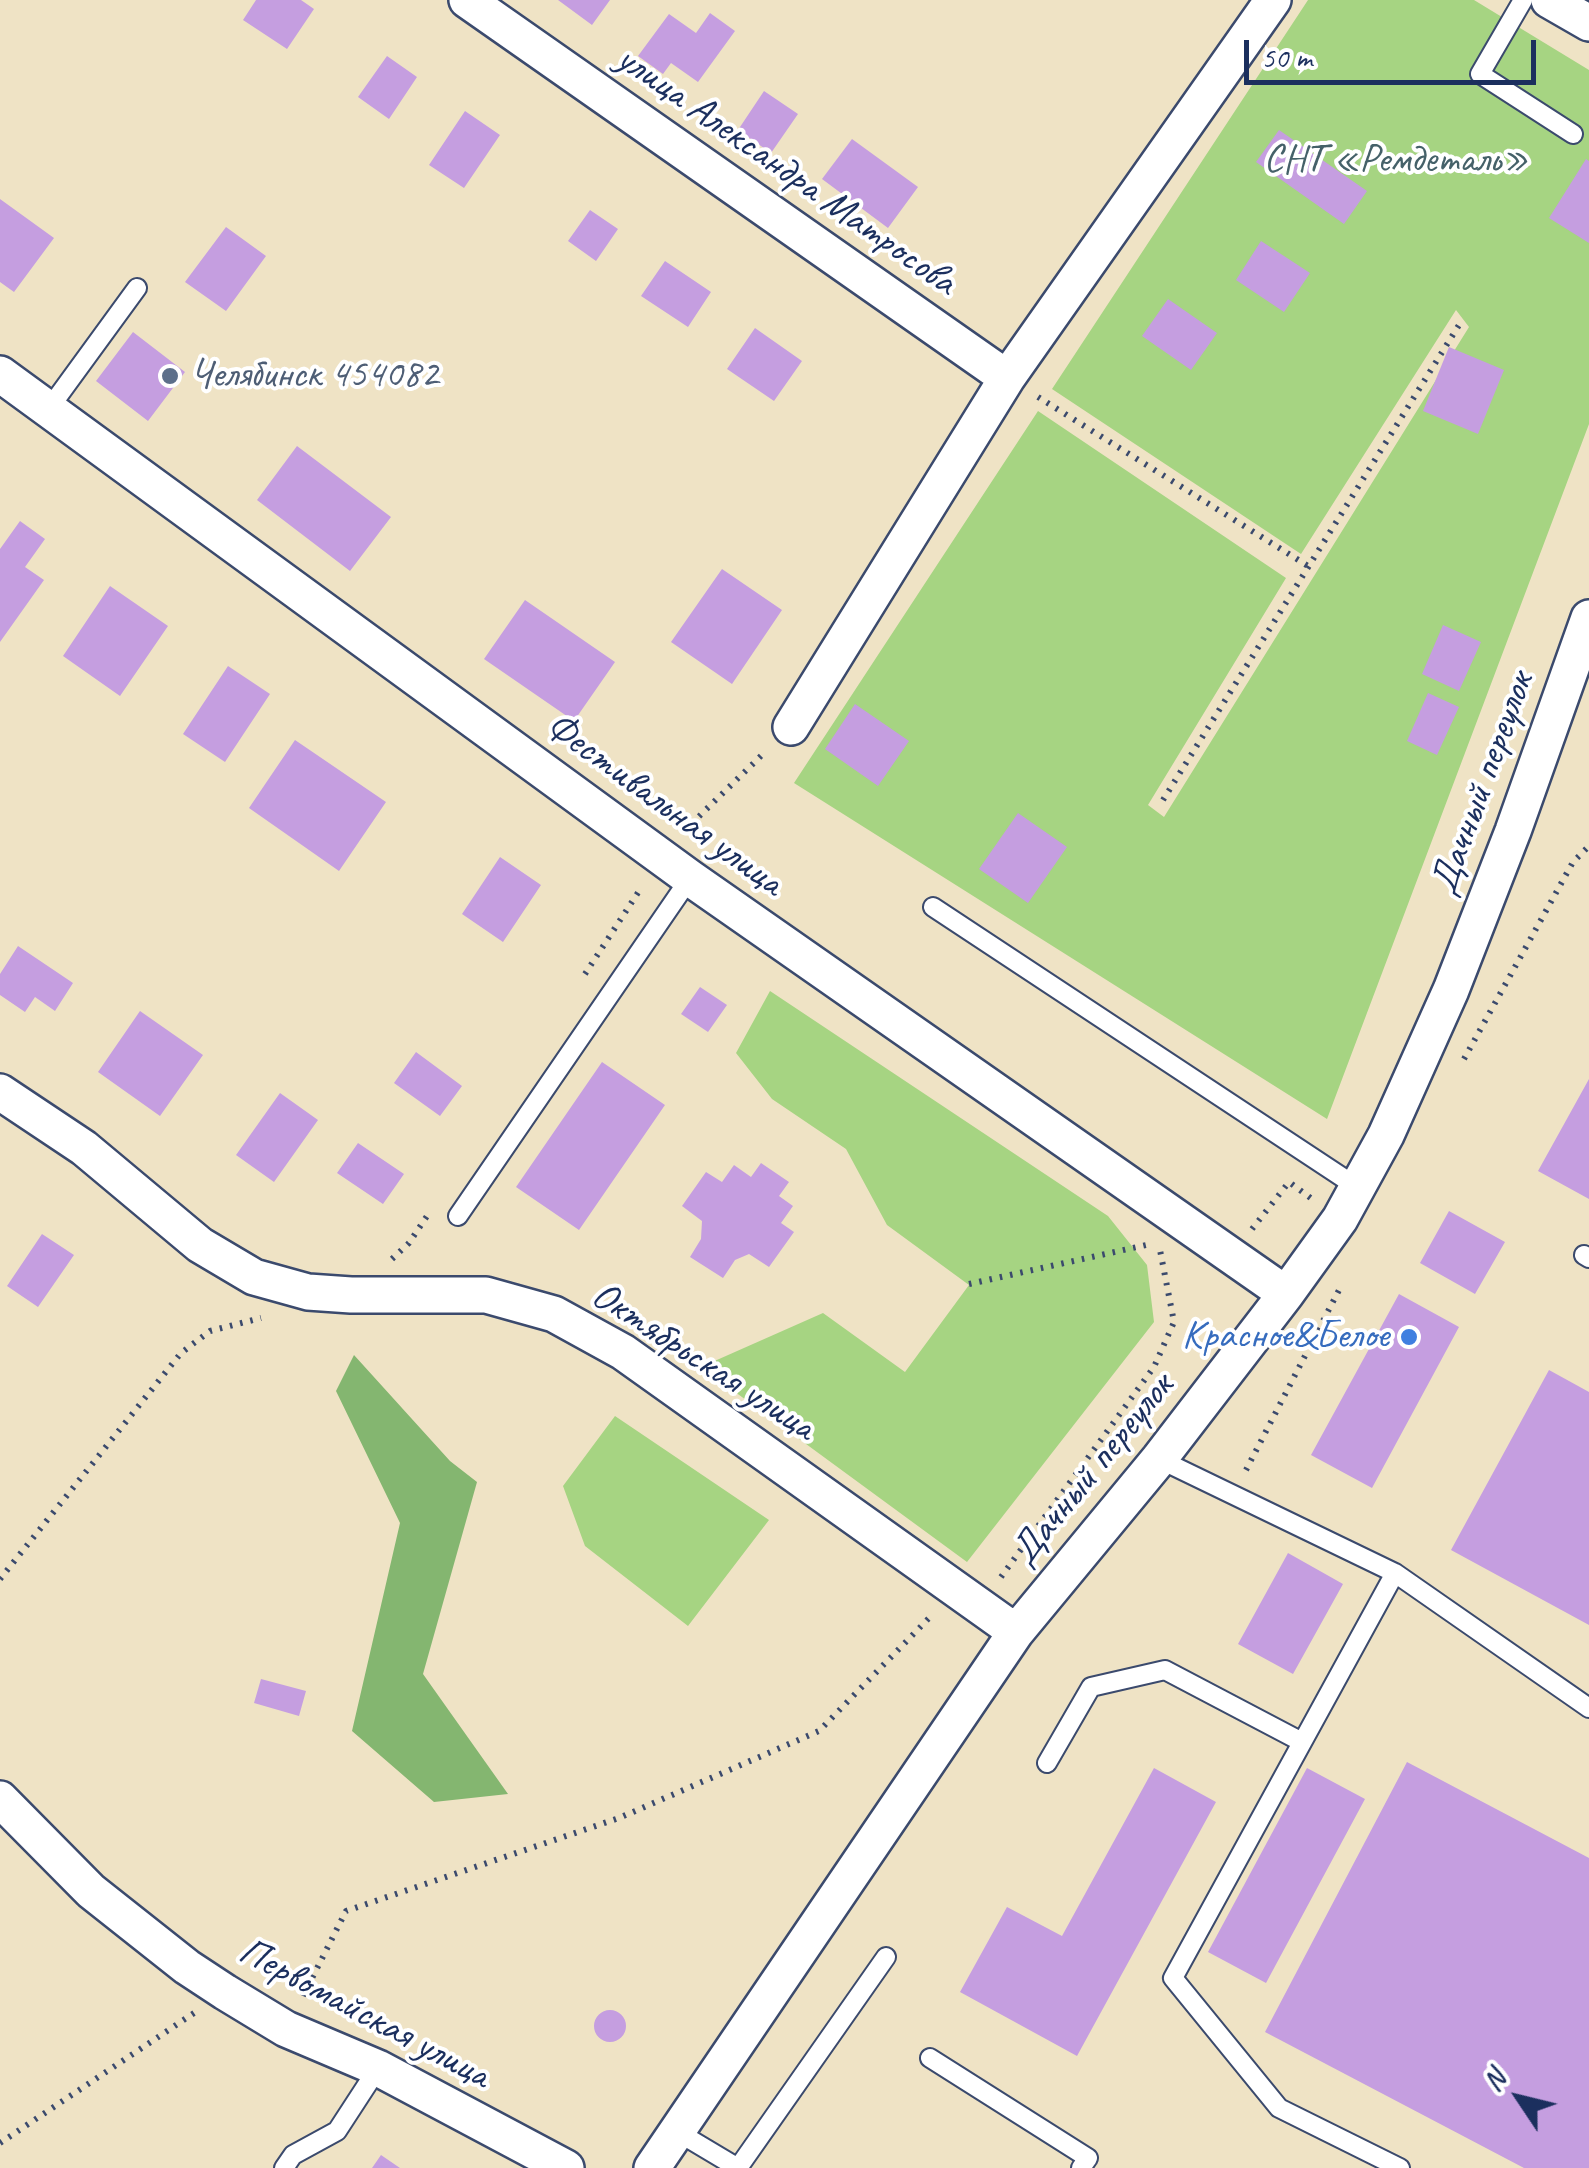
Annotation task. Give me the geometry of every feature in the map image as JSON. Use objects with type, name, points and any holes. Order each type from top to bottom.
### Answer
[{"type":"street","name":"улица Александра Матросова","points":[[468,0],[1007,378]]},
{"type":"street","points":[[791,727],[1007,378],[1272,0]]},
{"type":"street","points":[[1549,0],[1589,23]]},
{"type":"street","name":"Фестивальная улица","points":[[0,374],[659,855],[685,885],[1286,1294]]},
{"type":"street","name":"Дачный переулок","points":[[652,2168],[1016,1632],[1159,1458],[1340,1219],[1386,1135],[1451,990],[1589,618]]},
{"type":"street","name":"Октябрьская улица","points":[[0,1092],[84,1148],[200,1245],[254,1277],[308,1292],[486,1295],[554,1314],[624,1352],[1016,1632]]},
{"type":"street","name":"Первомайская улица","points":[[0,1799],[90,1891],[225,1992],[286,2028],[378,2068],[566,2168]]},
{"type":"lane","points":[[1523,0],[1480,74],[1573,134]]},
{"type":"lane","points":[[48,410],[136,288]]},
{"type":"lane","points":[[458,1216],[685,885]]},
{"type":"lane","points":[[933,907],[1357,1187]]},
{"type":"lane","points":[[1159,1458],[1394,1572],[1589,1708]]},
{"type":"lane","points":[[1394,1572],[1173,1978],[1279,2108],[1400,2168]]},
{"type":"lane","points":[[1047,1763],[1091,1688],[1165,1670],[1302,1742]]},
{"type":"lane","points":[[676,2131],[738,2168],[886,1957]]},
{"type":"lane","points":[[930,2058],[1088,2158],[1081,2168]]},
{"type":"lane","points":[[284,2168],[293,2155],[336,2131],[378,2068]]},
{"type":"path","points":[[1163,800],[1459,325]]},
{"type":"path","points":[[1007,378],[1308,566]]},
{"type":"path","points":[[659,855],[765,752]]},
{"type":"path","points":[[577,986],[651,874],[685,885]]},
{"type":"path","points":[[350,1294],[409,1244],[441,1195]]},
{"type":"path","points":[[286,2028],[346,1911],[619,1818],[819,1731],[969,1597],[1154,1367],[1174,1322],[1158,1243],[1151,1234]]},
{"type":"path","points":[[969,1284],[1158,1243]]},
{"type":"path","points":[[0,1580],[181,1353],[210,1332],[263,1318]]},
{"type":"path","points":[[0,2143],[225,1992]]},
{"type":"green space","name":"СНТ «Ремдеталь»","points":[[1308,0],[1474,0],[1589,70],[1589,424],[1327,1119],[794,783],[1038,411],[1286,578],[1148,805],[1164,817],[1469,327],[1456,310],[1301,554],[1052,389]]},
{"type":"green space","points":[[770,991],[1108,1216],[1147,1265],[1154,1322],[967,1562],[701,1367],[823,1313],[905,1372],[969,1285],[887,1225],[846,1149],[772,1099],[736,1053]]},
{"type":"green space","points":[[354,1355],[450,1461],[477,1482],[423,1674],[508,1794],[434,1802],[352,1731],[400,1523],[336,1391]]},
{"type":"green space","points":[[615,1416],[769,1520],[688,1626],[585,1546],[563,1486]]},
{"type":"building","points":[[256,0],[301,0],[314,9],[287,49],[243,20]]},
{"type":"building","points":[[558,0],[610,0],[592,25]]},
{"type":"building","points":[[710,13],[735,31],[698,82],[671,63],[663,74],[638,56],[669,14],[696,33]]},
{"type":"building","points":[[387,56],[417,77],[389,119],[358,97]]},
{"type":"building","points":[[764,91],[798,114],[771,153],[738,130]]},
{"type":"building","points":[[465,111],[500,135],[464,188],[429,165]]},
{"type":"building","points":[[1279,130],[1367,191],[1344,224],[1256,162]]},
{"type":"building","points":[[852,139],[918,187],[888,228],[822,179]]},
{"type":"building","points":[[1586,159],[1589,161],[1589,243],[1549,218]]},
{"type":"building","points":[[0,199],[54,238],[14,292],[0,282]]},
{"type":"building","points":[[590,210],[618,229],[596,261],[568,241]]},
{"type":"building","points":[[226,227],[266,256],[226,311],[185,282]]},
{"type":"building","points":[[1261,241],[1310,273],[1284,312],[1236,280]]},
{"type":"building","points":[[665,261],[711,292],[688,327],[641,296]]},
{"type":"building","points":[[1168,299],[1217,333],[1191,370],[1142,336]]},
{"type":"building","points":[[755,328],[802,361],[774,401],[727,369]]},
{"type":"building","points":[[133,332],[185,372],[148,421],[96,381]]},
{"type":"building","points":[[1449,347],[1504,370],[1478,434],[1423,411]]},
{"type":"building","points":[[297,446],[391,517],[350,571],[257,500]]},
{"type":"building","points":[[20,521],[45,539],[25,567],[44,580],[0,642],[0,549]]},
{"type":"building","points":[[722,569],[782,610],[732,684],[671,642]]},
{"type":"building","points":[[110,586],[168,626],[120,696],[63,656]]},
{"type":"building","points":[[525,600],[615,662],[574,721],[484,659]]},
{"type":"building","points":[[1443,625],[1481,642],[1459,691],[1422,674]]},
{"type":"building","points":[[228,666],[270,694],[225,762],[183,734]]},
{"type":"building","points":[[1428,693],[1459,707],[1437,755],[1407,741]]},
{"type":"building","points":[[855,704],[909,741],[878,786],[825,749]]},
{"type":"building","points":[[295,740],[386,802],[339,871],[249,808]]},
{"type":"building","points":[[1018,813],[1067,847],[1028,903],[979,869]]},
{"type":"building","points":[[500,857],[541,885],[503,942],[462,914]]},
{"type":"building","points":[[18,946],[73,983],[55,1011],[35,997],[25,1012],[0,995],[0,974]]},
{"type":"building","points":[[700,987],[727,1005],[708,1032],[681,1014]]},
{"type":"building","points":[[140,1011],[203,1055],[160,1116],[98,1072]]},
{"type":"building","points":[[416,1052],[462,1086],[440,1116],[394,1083]]},
{"type":"building","points":[[602,1062],[665,1105],[579,1230],[516,1187]]},
{"type":"building","points":[[1589,1079],[1589,1199],[1538,1171]]},
{"type":"building","points":[[280,1093],[318,1120],[274,1182],[236,1155]]},
{"type":"building","points":[[358,1143],[404,1174],[383,1204],[337,1173]]},
{"type":"building","points":[[761,1163],[789,1182],[779,1196],[793,1206],[781,1223],[794,1232],[769,1267],[749,1254],[735,1260],[723,1278],[690,1257],[701,1239],[702,1221],[682,1206],[706,1172],[722,1182],[734,1165],[751,1177]]},
{"type":"building","points":[[1449,1211],[1505,1242],[1475,1294],[1420,1263]]},
{"type":"building","points":[[42,1234],[74,1255],[38,1307],[7,1286]]},
{"type":"building","points":[[1399,1294],[1459,1327],[1372,1488],[1311,1455]]},
{"type":"building","points":[[1549,1370],[1589,1392],[1589,1625],[1451,1550]]},
{"type":"building","points":[[1288,1553],[1343,1584],[1293,1674],[1238,1644]]},
{"type":"building","points":[[261,1679],[306,1691],[299,1716],[254,1703]]},
{"type":"building","points":[[1407,1762],[1589,1858],[1589,2168],[1524,2168],[1265,2032]]},
{"type":"building","points":[[1154,1768],[1216,1802],[1077,2056],[960,1992],[1007,1907],[1062,1936]]},
{"type":"building","points":[[1307,1768],[1365,1799],[1266,1983],[1208,1952]]},
{"type":"building","points":[[610,2010],[621,2015],[626,2026],[621,2037],[610,2042],[599,2037],[594,2026],[599,2015]]},
{"type":"building","points":[[381,2155],[400,2168],[372,2168]]},
{"type":"place","name":"Челябинск 454082","points":[[170,376]]},
{"type":"place","name":"Красное&Белое","points":[[1409,1337]]}]
